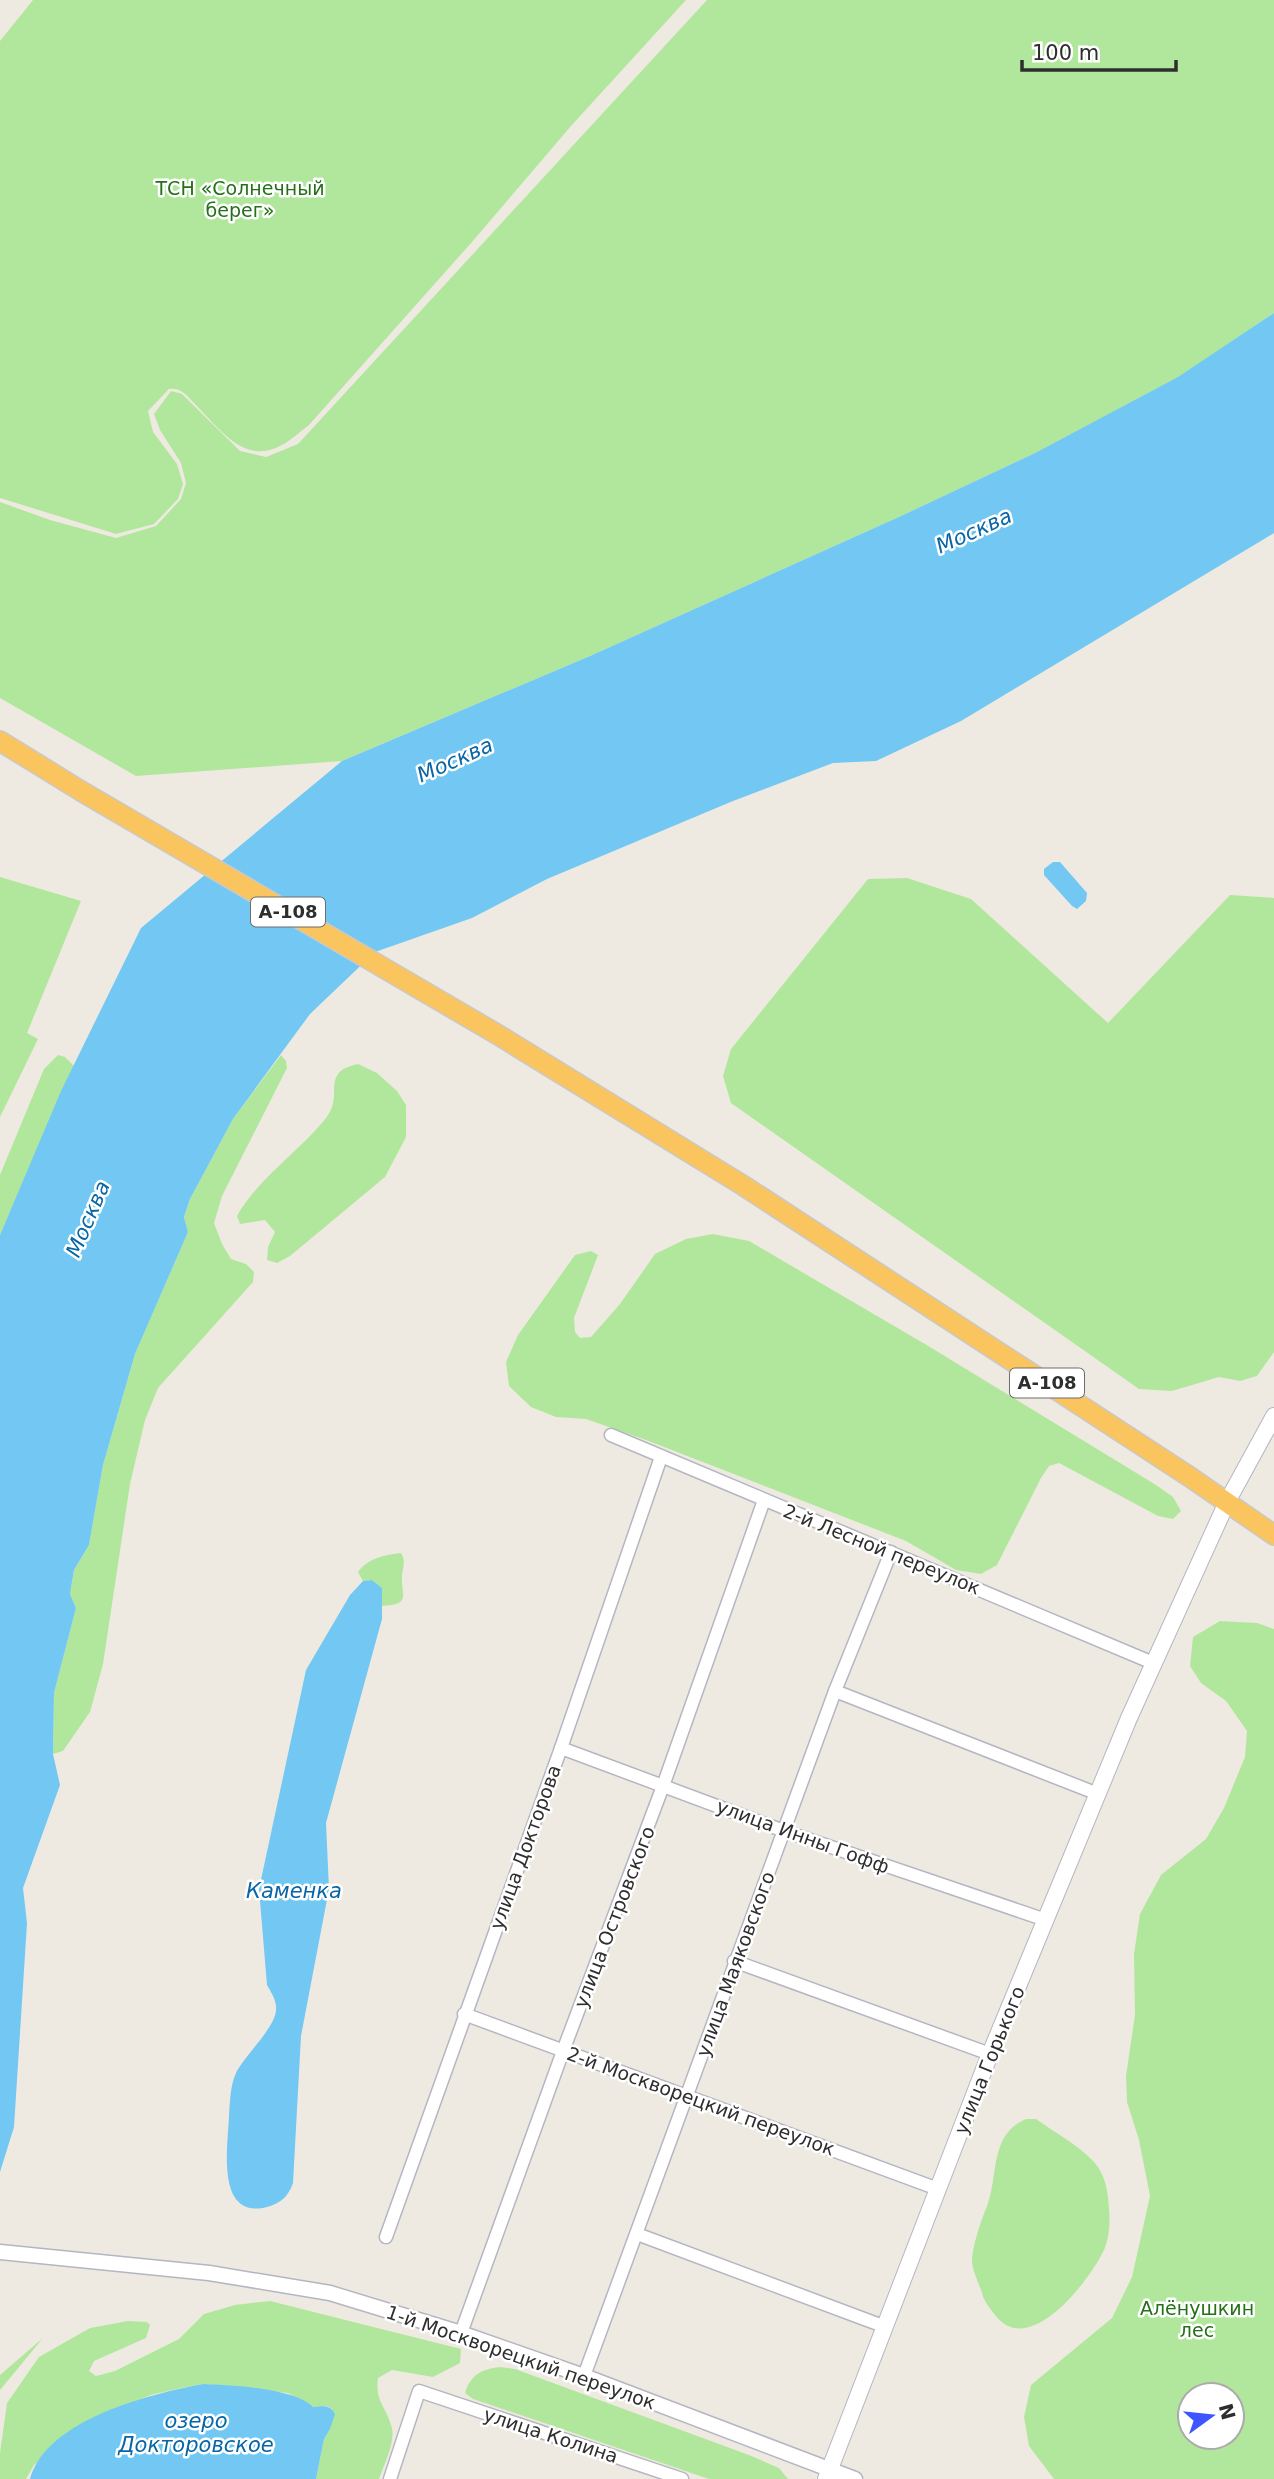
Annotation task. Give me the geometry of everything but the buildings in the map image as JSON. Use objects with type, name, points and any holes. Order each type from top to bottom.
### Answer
[{"type":"highway","name":"А-108","points":[[0,741],[495,1033],[744,1186],[1274,1535]]},
{"type":"main road","name":"улица Горького","points":[[827,2475],[990,2054],[1153,1663],[1227,1502],[1274,1416]]},
{"type":"street","name":"2-й Лесной переулок","points":[[611,1435],[1153,1663]]},
{"type":"street","name":"улица Докторова","points":[[386,2237],[561,1748],[661,1457]]},
{"type":"street","name":"улица Островского","points":[[461,2333],[663,1786],[764,1500]]},
{"type":"street","name":"улица Маяковского","points":[[584,2376],[688,2097],[734,1961],[835,1691],[891,1552]]},
{"type":"street","points":[[835,1691],[1098,1794]]},
{"type":"street","name":"улица Инны Гофф","points":[[561,1748],[784,1831],[1046,1920]]},
{"type":"street","points":[[734,1961],[990,2054]]},
{"type":"street","name":"2-й Москворецкий переулок","points":[[464,2014],[938,2189]]},
{"type":"street","points":[[637,2234],[884,2326]]},
{"type":"street","name":"1-й Москворецкий переулок","points":[[0,2252],[179,2269],[330,2293],[461,2333],[584,2376],[827,2475],[855,2479]]},
{"type":"street","name":"улица Колина","points":[[390,2479],[419,2391],[682,2479]]},
{"type":"green space","name":"ТСН «Солнечный берег»","points":[[33,0],[686,0],[571,126],[309,425],[289,441],[268,450],[255,451],[243,447],[222,432],[185,394],[169,389],[148,411],[153,432],[177,464],[183,484],[178,499],[154,524],[116,534],[0,498],[0,41]]},
{"type":"green space","points":[[707,0],[1274,0],[1274,313],[1179,377],[1035,453],[590,656],[342,761],[136,776],[0,698],[0,502],[50,520],[116,538],[156,526],[181,499],[186,483],[181,463],[160,430],[154,414],[171,391],[182,394],[240,451],[266,457],[298,444]]},
{"type":"green space","points":[[0,877],[81,901],[27,1033],[38,1039],[0,1117]]},
{"type":"green space","points":[[907,878],[971,899],[1108,1023],[1230,895],[1274,898],[1274,1352],[1257,1376],[1240,1381],[1219,1377],[1172,1391],[1139,1389],[731,1103],[723,1076],[731,1049],[868,879]]},
{"type":"green space","points":[[58,1055],[65,1057],[74,1066],[0,1235],[0,1175],[44,1069]]},
{"type":"green space","points":[[281,1055],[287,1068],[222,1196],[214,1223],[231,1259],[246,1264],[254,1272],[253,1282],[158,1388],[145,1420],[130,1484],[103,1664],[90,1712],[63,1751],[53,1754],[54,1693],[76,1608],[70,1594],[74,1570],[89,1545],[103,1465],[135,1354],[188,1232],[184,1217],[190,1199],[233,1119]]},
{"type":"green space","points":[[358,1064],[377,1073],[397,1091],[406,1105],[406,1137],[385,1177],[290,1256],[277,1263],[267,1260],[268,1247],[275,1232],[265,1220],[240,1224],[237,1216],[256,1189],[326,1118],[334,1101],[339,1073]]},
{"type":"green space","points":[[713,1234],[749,1241],[930,1347],[1156,1485],[1173,1497],[1181,1511],[1173,1519],[1158,1516],[1059,1463],[1049,1466],[1041,1478],[997,1565],[981,1574],[956,1570],[906,1541],[646,1440],[586,1419],[556,1417],[531,1407],[509,1386],[506,1362],[518,1335],[575,1255],[591,1251],[598,1255],[574,1318],[575,1332],[580,1338],[591,1337],[620,1304],[655,1254],[686,1239]]},
{"type":"green space","points":[[401,1553],[404,1561],[403,1598],[398,1603],[382,1606],[382,1588],[372,1580],[363,1581],[358,1572],[372,1560]]},
{"type":"green space","name":"Алёнушкин лес","points":[[1220,1621],[1257,1623],[1274,1629],[1274,2479],[1054,2479],[1029,2446],[1024,2417],[1031,2385],[1112,2318],[1132,2277],[1150,2196],[1139,2140],[1127,2102],[1126,2076],[1135,2015],[1134,1954],[1140,1914],[1161,1875],[1206,1839],[1224,1808],[1245,1757],[1247,1731],[1226,1701],[1201,1683],[1190,1666],[1193,1637]]},
{"type":"green space","points":[[1026,2119],[1036,2119],[1096,2164],[1106,2188],[1109,2218],[1104,2250],[1086,2279],[1057,2311],[1041,2322],[1024,2328],[1009,2326],[995,2315],[984,2299],[972,2256],[991,2194],[1001,2145],[1014,2126]]},
{"type":"green space","points":[[270,2301],[461,2349],[460,2363],[433,2377],[392,2370],[378,2378],[379,2398],[392,2431],[389,2452],[379,2479],[316,2479],[324,2439],[330,2429],[332,2409],[327,2406],[313,2407],[288,2393],[203,2384],[151,2395],[126,2405],[34,2465],[26,2479],[0,2479],[0,2453],[7,2403],[39,2357],[90,2328],[128,2321],[147,2322],[150,2325],[146,2338],[94,2361],[89,2371],[96,2376],[115,2371],[179,2339],[204,2314],[235,2305]]},
{"type":"green space","points":[[43,2338],[0,2390],[0,2375]]},
{"type":"green space","points":[[500,2367],[515,2369],[749,2455],[779,2468],[788,2479],[709,2479],[473,2399],[465,2393],[478,2374]]},
{"type":"water","name":"Москва","points":[[1274,313],[1274,533],[961,721],[876,761],[833,763],[733,801],[547,879],[472,918],[375,952],[310,1014],[233,1119],[190,1199],[184,1217],[188,1232],[135,1354],[103,1465],[89,1545],[74,1570],[70,1594],[76,1608],[54,1693],[53,1754],[60,1785],[23,1888],[27,1923],[14,2127],[0,2172],[0,1235],[61,1091],[141,928],[342,761],[590,656],[1035,453],[1178,377]]},
{"type":"water","points":[[1053,862],[1060,862],[1087,893],[1086,901],[1077,909],[1044,875],[1044,869]]},
{"type":"water","name":"Каменка","points":[[372,1580],[382,1588],[382,1619],[326,1823],[329,1889],[301,2036],[293,2183],[280,2201],[267,2207],[250,2208],[239,2202],[232,2192],[228,2177],[227,2144],[234,2078],[271,2025],[276,2010],[275,2000],[267,1985],[259,1889],[306,1670],[350,1595],[363,1581]]},
{"type":"water","name":"озеро Докторовское","points":[[203,2384],[277,2392],[313,2407],[326,2406],[331,2409],[335,2414],[324,2439],[316,2479],[30,2479],[40,2458],[57,2440],[78,2425],[129,2403]]}]
